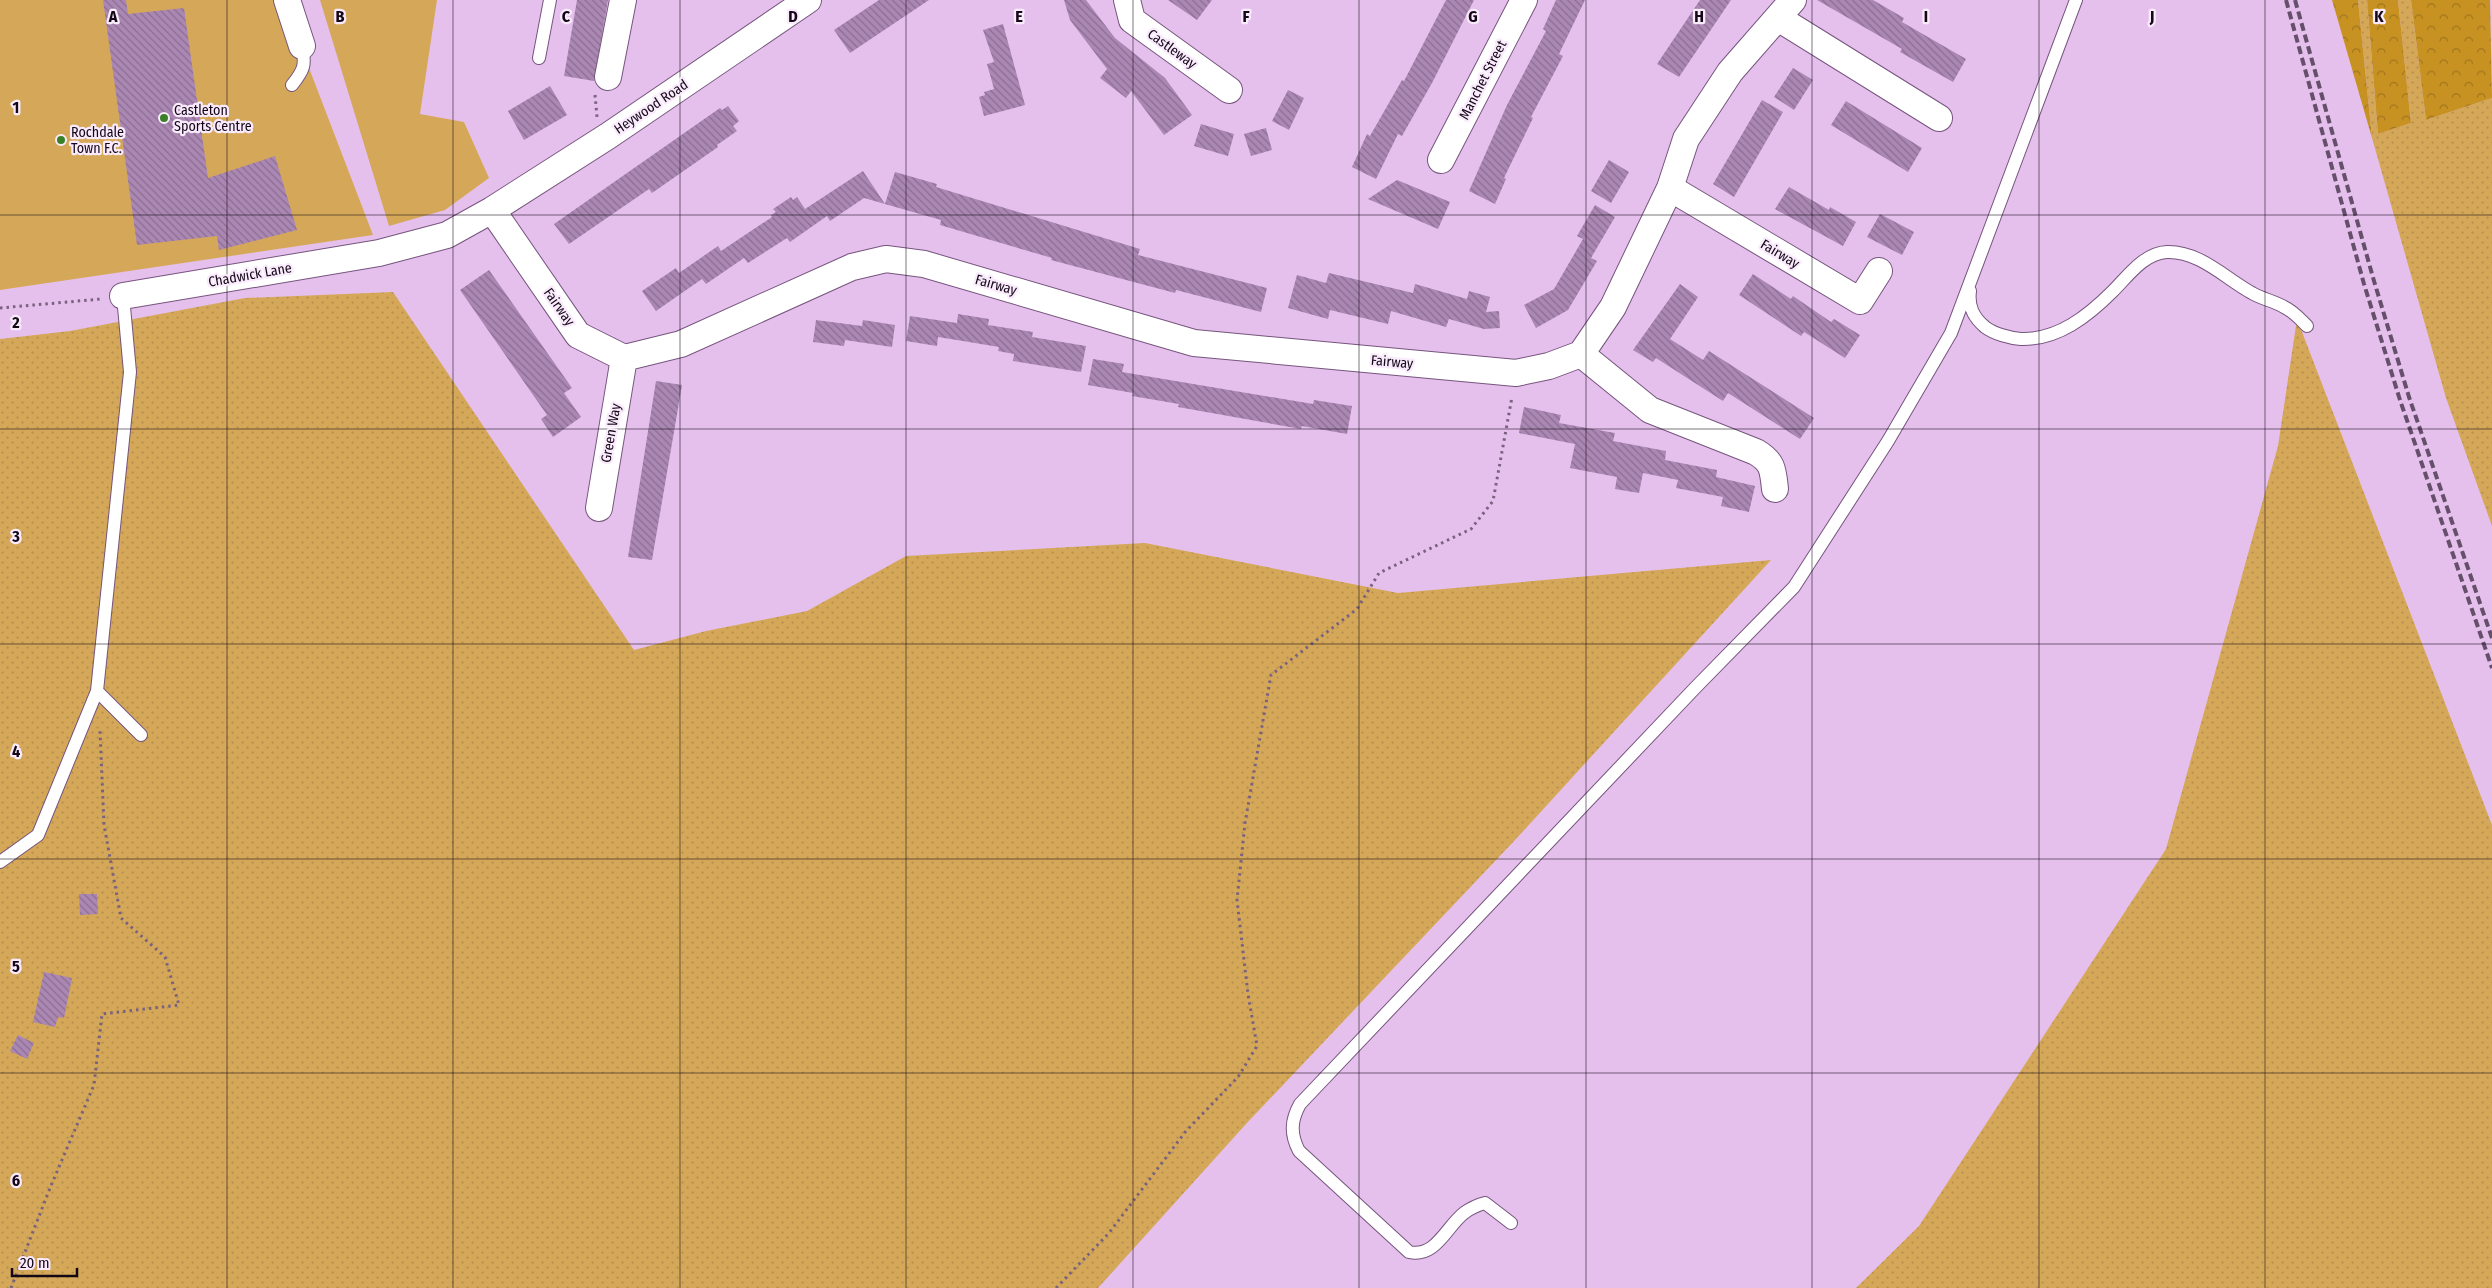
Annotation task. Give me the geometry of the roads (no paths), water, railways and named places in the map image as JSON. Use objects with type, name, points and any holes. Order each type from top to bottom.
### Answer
[{"type":"street","points":[[287,0],[302,46]]},
{"type":"street","points":[[608,77],[623,0]]},
{"type":"street","name":"Heywood Road","points":[[492,210],[608,136],[808,0]]},
{"type":"street","name":"Castleway","points":[[1127,0],[1132,20],[1229,90]]},
{"type":"street","name":"Manchet Street","points":[[1441,160],[1524,0]]},
{"type":"street","points":[[1775,489],[1773,471],[1767,459],[1756,452],[1650,410],[1581,354],[1613,306],[1670,188],[1686,139],[1730,72],[1786,9],[1939,118]]},
{"type":"street","name":"Fairway","points":[[1670,188],[1860,301],[1879,271]]},
{"type":"street","name":"Fairway","points":[[492,210],[578,335],[624,358],[681,344],[852,267],[886,259],[924,264],[1194,343],[1516,373],[1549,366],[1581,354]]},
{"type":"street","name":"Chadwick Lane","points":[[123,296],[379,253],[447,235],[492,210]]},
{"type":"street","name":"Green Way","points":[[598,508],[624,358]]},
{"type":"lane","points":[[539,58],[550,0]]},
{"type":"lane","points":[[1511,1223],[1485,1203],[1462,1214],[1431,1248],[1418,1254],[1409,1252],[1299,1151],[1294,1142],[1292,1131],[1294,1115],[1300,1104],[1474,920],[1794,587],[1888,441],[1951,333],[2076,0]]},
{"type":"lane","points":[[292,85],[300,76],[305,63],[302,46]]},
{"type":"lane","points":[[1972,278],[1968,300],[1977,321],[1988,330],[2014,338],[2030,339],[2052,335],[2090,312],[2140,264],[2151,256],[2168,252],[2192,257],[2216,269],[2251,293],[2285,307],[2307,326]]},
{"type":"lane","points":[[0,862],[38,835],[98,691],[130,372],[123,296]]},
{"type":"lane","points":[[98,691],[141,735]]},
{"type":"railway","points":[[2286,0],[2364,284],[2400,400],[2492,668]]},
{"type":"railway","points":[[2295,0],[2374,281],[2409,397],[2492,638]]},
{"type":"place","name":"Castleton Sports Centre","points":[[164,118]]},
{"type":"place","name":"Rochdale Town F.C.","points":[[61,140]]}]
